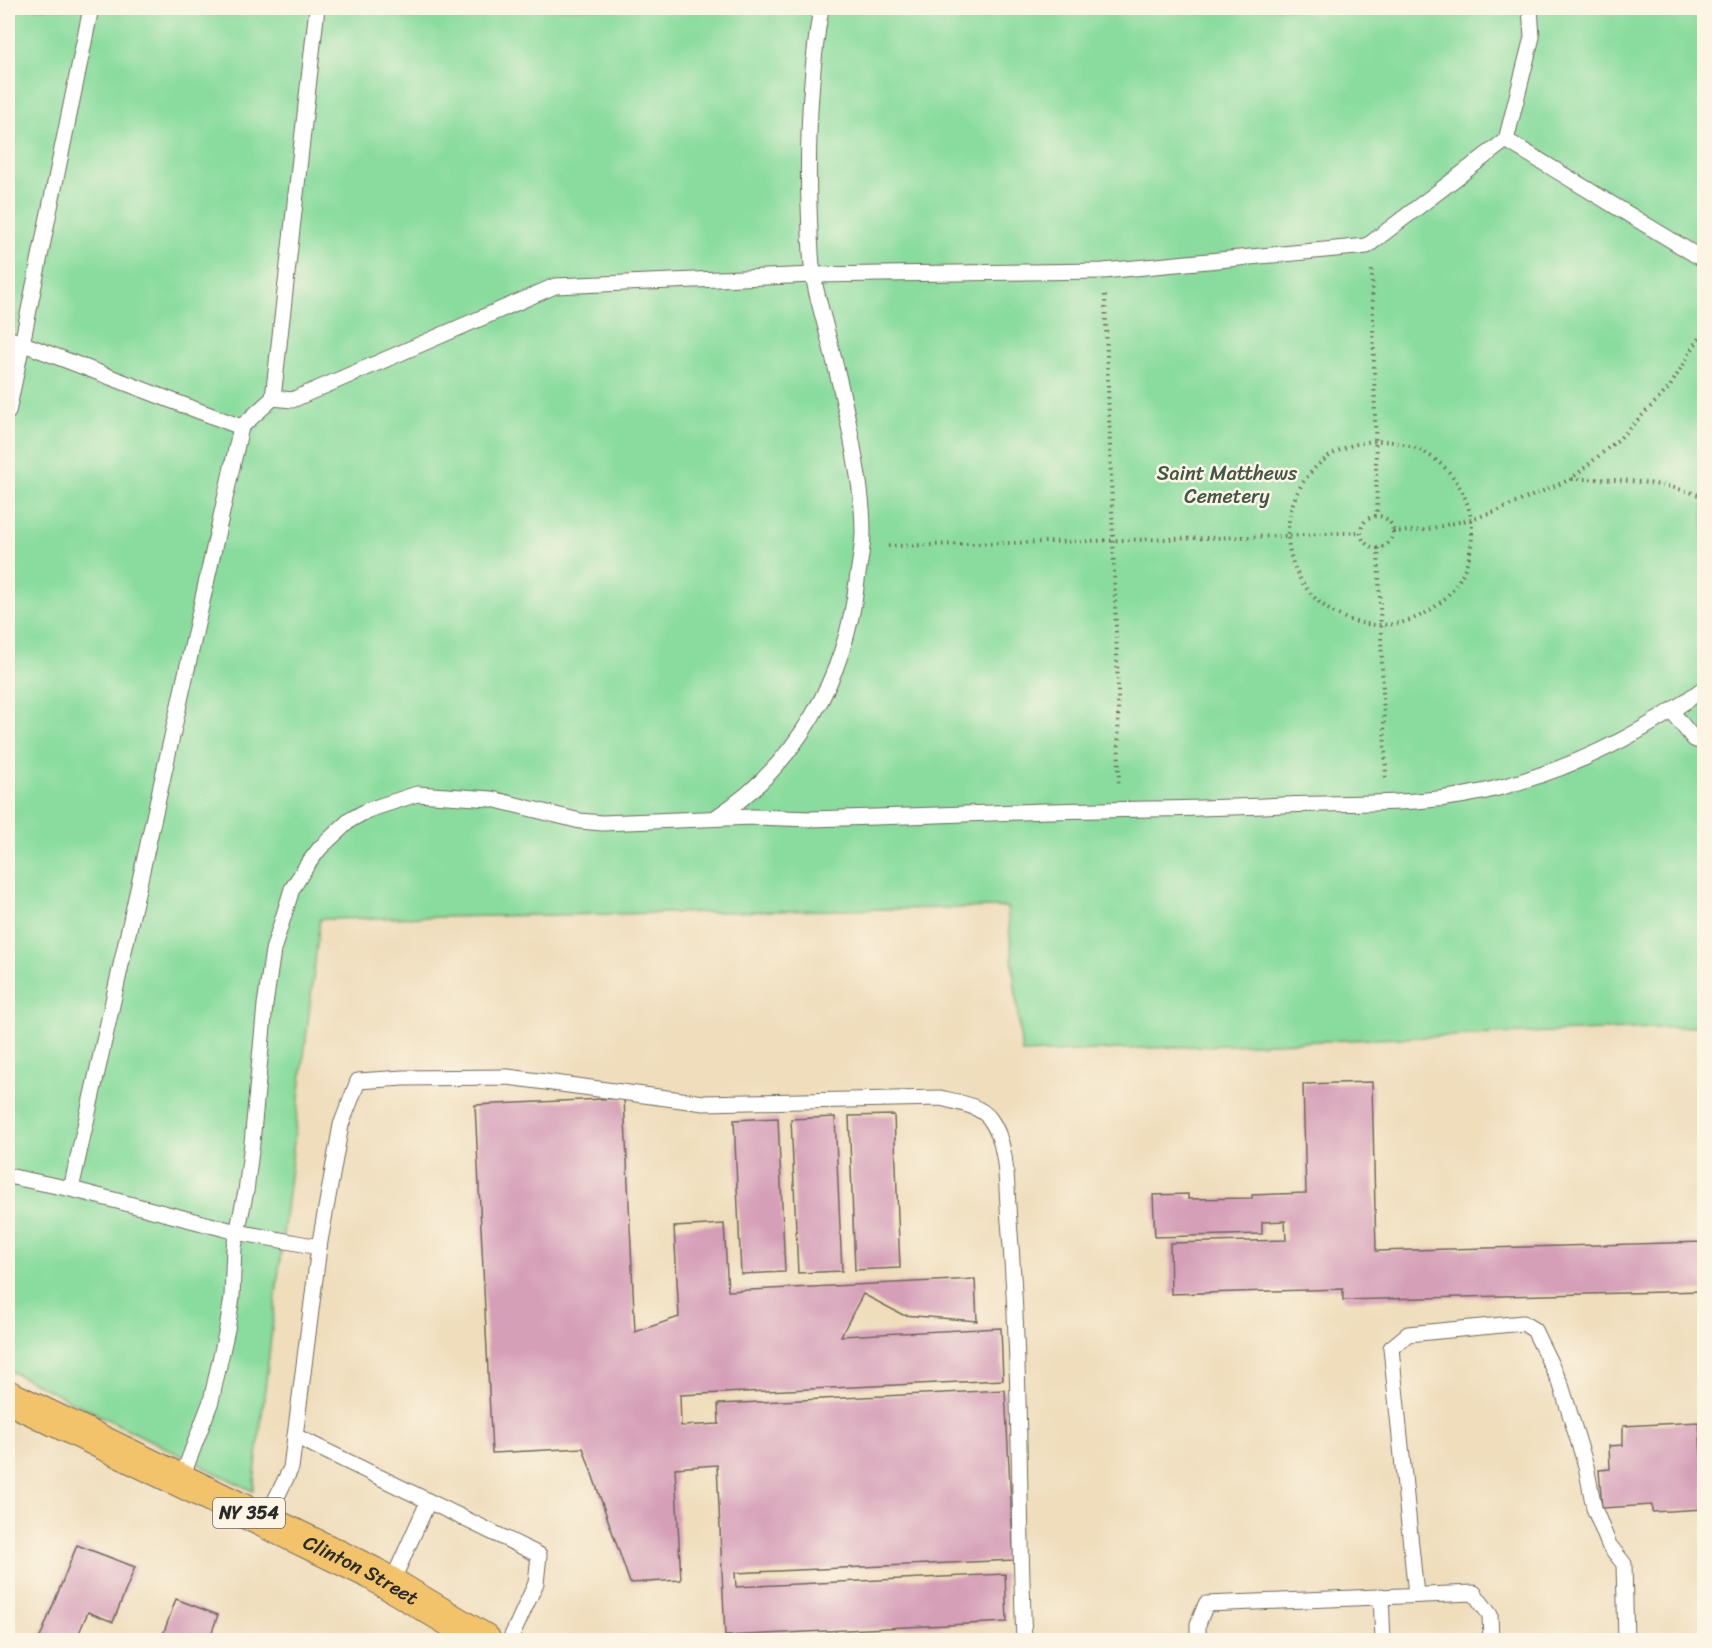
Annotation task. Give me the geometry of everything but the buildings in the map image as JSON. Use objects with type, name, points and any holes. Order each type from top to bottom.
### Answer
[{"type":"main road","name":"Clinton Street","points":[[8,1397],[372,1573],[484,1641]]},
{"type":"lane","points":[[8,412],[91,8]]},
{"type":"lane","points":[[71,1189],[241,427],[273,398],[317,8]]},
{"type":"lane","points":[[715,818],[743,798],[785,757],[798,740],[820,703],[834,673],[855,601],[862,546],[862,510],[856,465],[813,275],[810,236],[808,137],[813,58],[821,8]]},
{"type":"lane","points":[[273,398],[292,400],[555,286],[813,275],[1103,271],[1367,246],[1506,140],[1532,37],[1530,8]]},
{"type":"lane","points":[[1506,140],[1704,260]]},
{"type":"lane","points":[[8,338],[241,427]]},
{"type":"lane","points":[[181,1480],[211,1401],[221,1361],[232,1297],[234,1247],[247,1182],[265,1005],[273,950],[292,889],[306,865],[320,848],[350,820],[378,806],[417,794],[492,799],[580,821],[602,823],[715,818],[821,819],[1387,803],[1457,796],[1500,788],[1547,773],[1602,750],[1672,712],[1704,688]]},
{"type":"lane","points":[[1672,712],[1695,739],[1704,743]]},
{"type":"lane","points":[[265,1521],[291,1468],[320,1247],[341,1125],[358,1082],[403,1078],[508,1077],[704,1103],[940,1098],[969,1105],[989,1118],[1002,1145],[1011,1250],[1016,1353],[1024,1641]]},
{"type":"lane","points":[[8,1176],[71,1189],[237,1232],[320,1247]]},
{"type":"lane","points":[[1416,1595],[1391,1348],[1408,1334],[1523,1323],[1534,1330],[1561,1385],[1586,1466],[1594,1508],[1609,1545],[1624,1564],[1626,1641]]},
{"type":"lane","points":[[295,1436],[539,1555],[536,1583],[510,1641]]},
{"type":"lane","points":[[391,1584],[428,1502]]},
{"type":"lane","points":[[1198,1641],[1198,1624],[1206,1604],[1474,1593],[1490,1615],[1491,1641]]},
{"type":"lane","points":[[1381,1596],[1383,1641]]},
{"type":"path","points":[[1367,246],[1372,266],[1377,516]]},
{"type":"path","points":[[1103,271],[1121,810]]},
{"type":"path","points":[[1393,532],[1424,530],[1472,519],[1497,511],[1571,479],[1619,439],[1669,388],[1704,330]]},
{"type":"path","points":[[1376,440],[1410,445],[1437,459],[1457,481],[1467,501],[1472,519],[1472,546],[1465,570],[1455,588],[1439,605],[1423,615],[1402,623],[1381,626],[1359,623],[1334,614],[1316,601],[1302,584],[1291,561],[1286,536],[1290,507],[1298,487],[1313,469],[1331,454],[1352,444],[1376,440]]},
{"type":"path","points":[[1571,479],[1634,481],[1664,485],[1704,496]]},
{"type":"path","points":[[1377,516],[1388,520],[1393,532],[1388,544],[1378,548],[1368,545],[1363,540],[1361,532],[1365,521],[1377,516]]},
{"type":"path","points":[[862,546],[1286,536],[1361,532]]},
{"type":"path","points":[[1378,548],[1387,803]]},
{"type":"green space","name":"Saint Matthews Cemetery","points":[[8,8],[1704,8],[1704,1026],[1022,1053],[1007,907],[320,919],[253,1491],[8,1370]]}]
